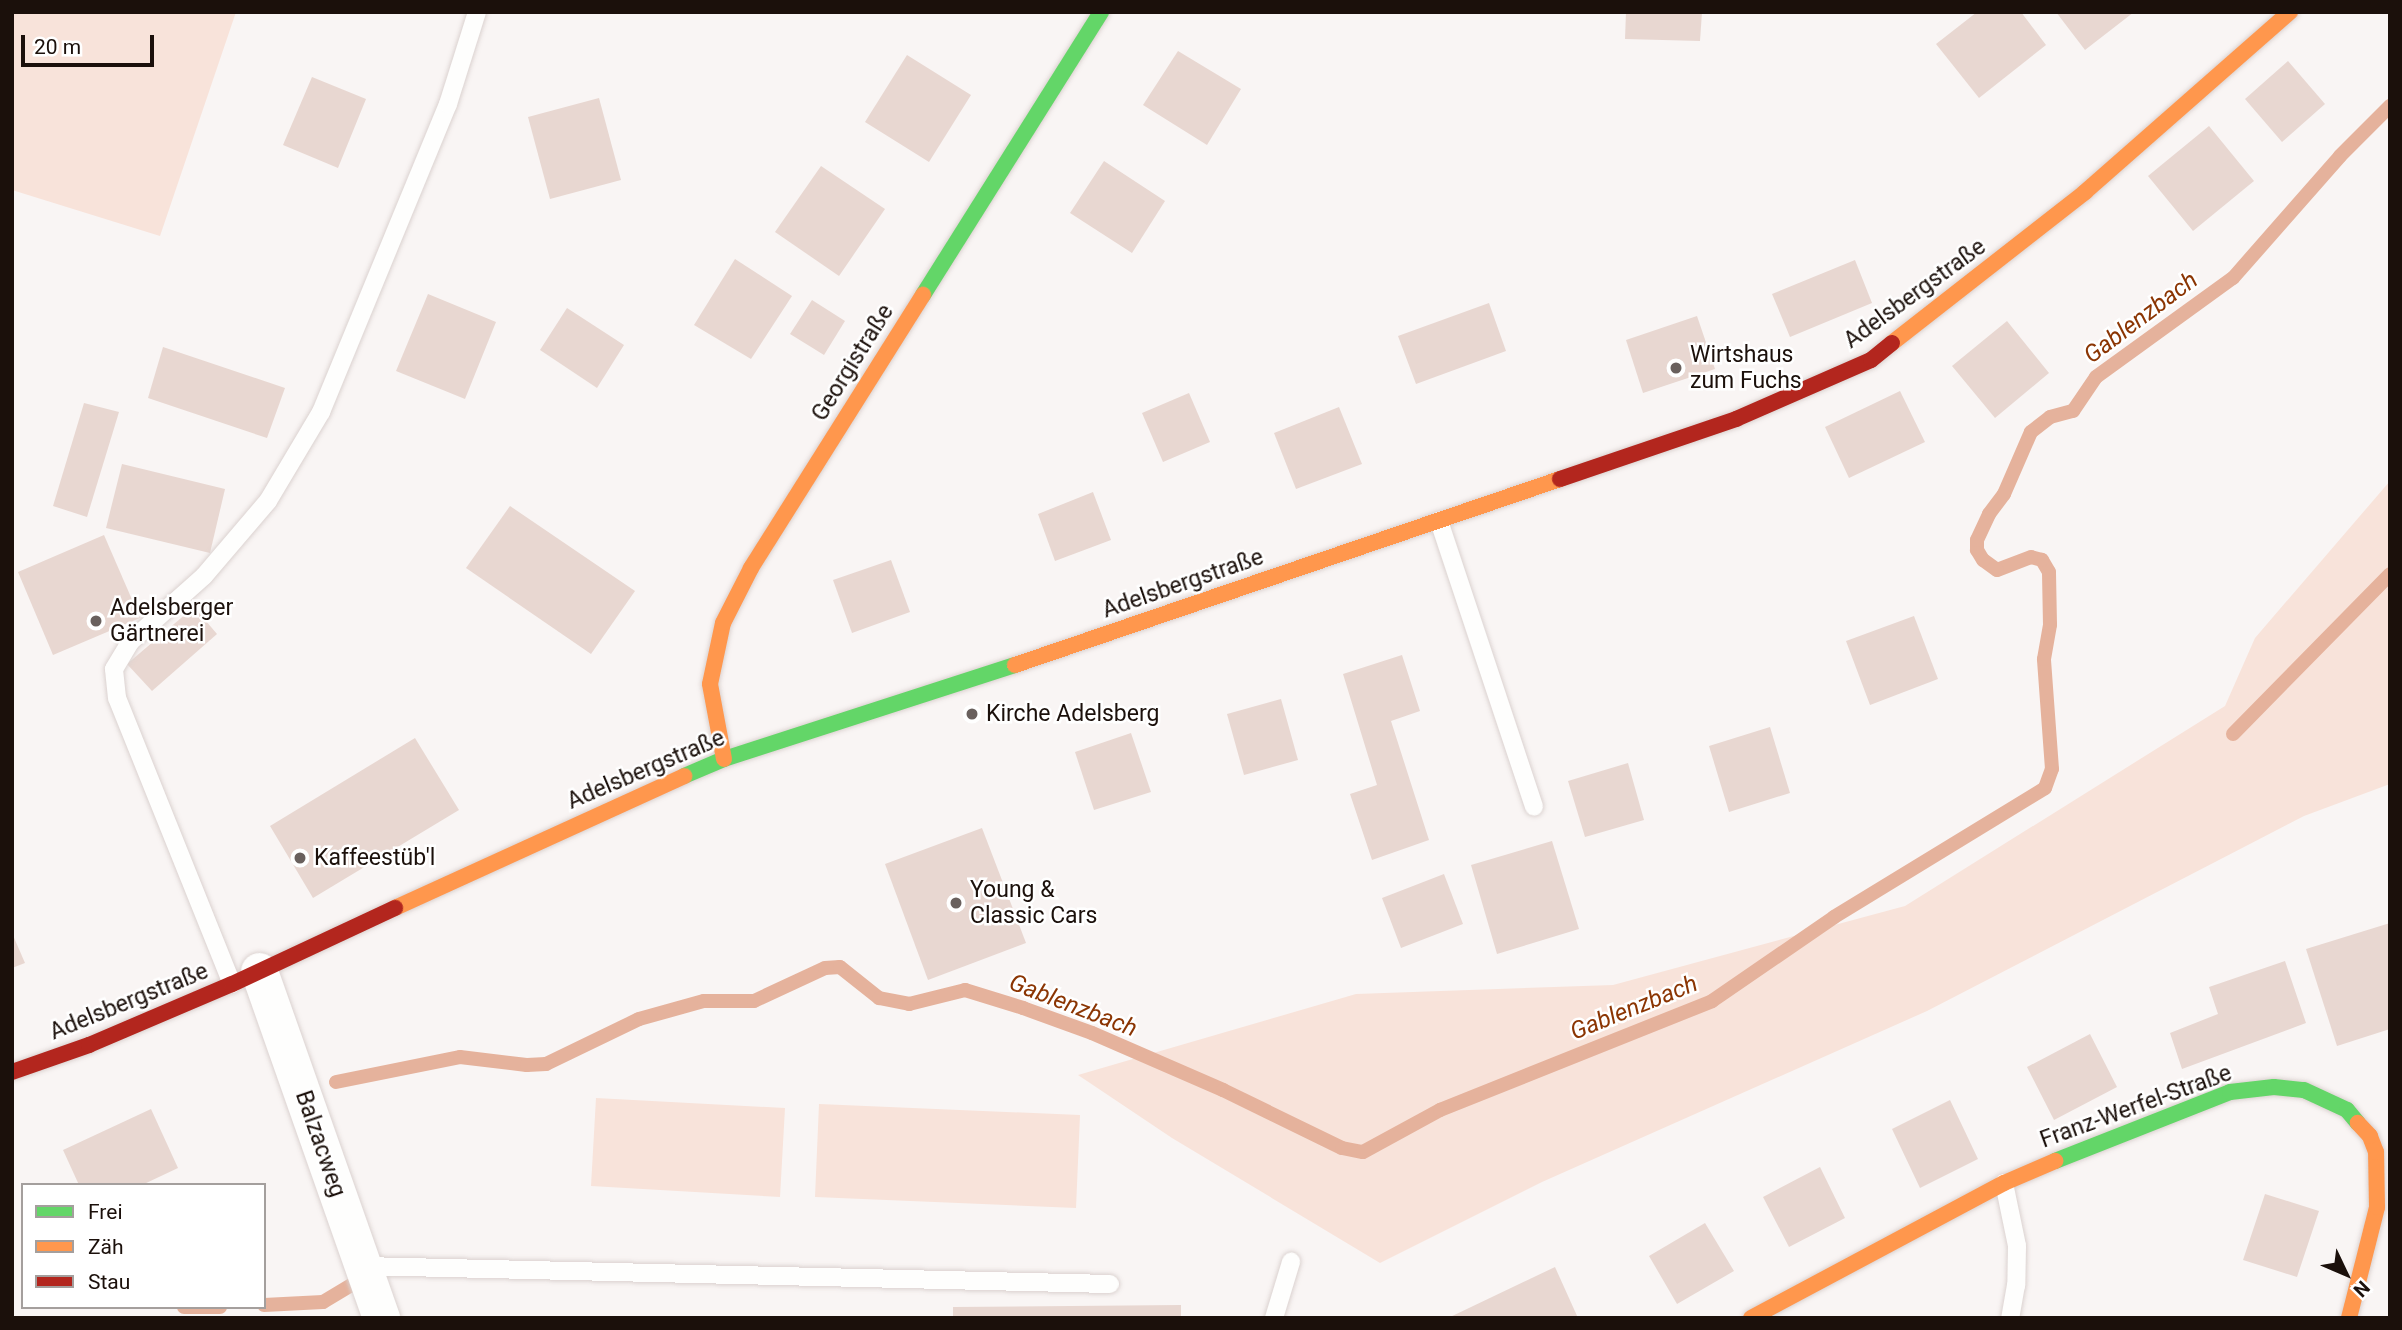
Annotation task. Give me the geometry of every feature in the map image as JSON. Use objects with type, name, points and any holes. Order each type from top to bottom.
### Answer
[{"type":"street","name":"Georgistraße","points":[[724,759],[710,684],[723,623],[751,568],[1101,12]]},
{"type":"street","name":"Adelsbergstraße","points":[[12,1072],[89,1045],[245,977],[616,805],[724,759],[1439,521],[1736,419],[1871,360],[2085,192],[2290,12]]},
{"type":"street","name":"Balzacweg","points":[[245,977],[363,1266],[381,1318]]},
{"type":"street","name":"Franz-Werfel-Straße","points":[[1751,1318],[2004,1182],[2092,1144],[2230,1092],[2263,1088],[2304,1090],[2334,1102],[2360,1122],[2370,1136]]},
{"type":"street","points":[[2349,1318],[2377,1206],[2379,1182],[2370,1136]]},
{"type":"lane","points":[[245,977],[117,698],[114,668],[130,642],[204,576],[268,501],[321,412],[444,117],[477,12]]},
{"type":"lane","points":[[1439,521],[1534,807]]},
{"type":"lane","points":[[2370,1136],[2390,1122]]},
{"type":"lane","points":[[2004,1182],[2017,1246],[2016,1285],[2010,1318]]},
{"type":"lane","points":[[1274,1318],[1291,1262]]},
{"type":"lane","points":[[363,1266],[1110,1284]]},
{"type":"shaded area","points":[[12,12],[236,12],[160,236],[12,190]]},
{"type":"shaded area","points":[[2390,481],[2390,784],[2304,816],[1927,1011],[1542,1182],[1380,1263],[1172,1138],[1078,1075],[1356,994],[1613,985],[1905,906],[2225,706],[2255,638]]},
{"type":"shaded area","points":[[596,1098],[785,1108],[780,1197],[591,1186]]},
{"type":"shaded area","points":[[819,1104],[1080,1115],[1076,1208],[815,1197]]},
{"type":"building","points":[[1626,12],[1702,12],[1700,41],[1625,39]]},
{"type":"building","points":[[1977,12],[2021,12],[2046,45],[1979,98],[1936,44]]},
{"type":"building","points":[[2056,12],[2134,12],[2085,50]]},
{"type":"building","points":[[1178,51],[1241,89],[1207,145],[1143,105]]},
{"type":"building","points":[[907,55],[971,95],[929,162],[865,122]]},
{"type":"building","points":[[2288,61],[2325,104],[2282,142],[2245,99]]},
{"type":"building","points":[[312,77],[366,99],[338,168],[283,145]]},
{"type":"building","points":[[599,98],[621,180],[550,199],[528,117]]},
{"type":"building","points":[[2209,126],[2254,181],[2193,231],[2148,176]]},
{"type":"building","points":[[1104,161],[1165,201],[1132,253],[1070,213]]},
{"type":"building","points":[[821,166],[885,209],[839,276],[775,232]]},
{"type":"building","points":[[735,259],[792,296],[751,359],[694,325]]},
{"type":"building","points":[[1855,260],[1872,303],[1790,337],[1772,294]]},
{"type":"building","points":[[428,294],[496,322],[465,399],[396,371]]},
{"type":"building","points":[[812,300],[845,321],[824,355],[790,334]]},
{"type":"building","points":[[1489,303],[1506,351],[1416,384],[1398,336]]},
{"type":"building","points":[[567,308],[624,345],[597,388],[540,350]]},
{"type":"building","points":[[1697,316],[1715,369],[1643,393],[1626,340]]},
{"type":"building","points":[[2007,321],[2049,373],[1995,418],[1952,366]]},
{"type":"building","points":[[163,347],[285,388],[267,438],[148,398]]},
{"type":"building","points":[[1900,391],[1925,442],[1849,478],[1825,427]]},
{"type":"building","points":[[1189,393],[1210,442],[1163,462],[1142,413]]},
{"type":"building","points":[[84,403],[119,412],[87,517],[53,506]]},
{"type":"building","points":[[1339,407],[1362,464],[1296,489],[1274,433]]},
{"type":"building","points":[[122,464],[225,489],[210,553],[106,528]]},
{"type":"building","points":[[1093,492],[1111,540],[1055,561],[1038,514]]},
{"type":"building","points":[[510,506],[635,591],[591,654],[466,568]]},
{"type":"building","points":[[104,535],[140,618],[53,655],[18,572]]},
{"type":"building","points":[[891,560],[910,612],[852,633],[833,580]]},
{"type":"building","points":[[194,607],[217,634],[152,691],[127,664]]},
{"type":"building","points":[[1914,616],[1938,679],[1870,705],[1846,641]]},
{"type":"building","points":[[1402,655],[1420,711],[1391,721],[1429,840],[1372,860],[1350,794],[1377,785],[1343,674]]},
{"type":"building","points":[[1281,699],[1298,760],[1244,775],[1227,714]]},
{"type":"building","points":[[1770,727],[1790,793],[1729,812],[1709,746]]},
{"type":"building","points":[[1131,733],[1151,792],[1094,810],[1075,752]]},
{"type":"building","points":[[415,738],[459,810],[313,898],[270,826]]},
{"type":"building","points":[[1628,763],[1644,820],[1585,837],[1568,781]]},
{"type":"building","points":[[982,828],[1026,943],[928,980],[885,864]]},
{"type":"building","points":[[1552,841],[1579,929],[1497,954],[1471,865]]},
{"type":"building","points":[[1444,874],[1463,924],[1401,948],[1382,898]]},
{"type":"building","points":[[2390,923],[2390,1029],[2337,1046],[2306,949]]},
{"type":"building","points":[[12,933],[25,963],[12,968]]},
{"type":"building","points":[[2285,961],[2306,1023],[2182,1069],[2170,1033],[2218,1014],[2209,987]]},
{"type":"building","points":[[2090,1034],[2117,1087],[2054,1120],[2027,1067]]},
{"type":"building","points":[[1950,1100],[1978,1159],[1920,1188],[1892,1129]]},
{"type":"building","points":[[151,1109],[178,1168],[146,1183],[78,1183],[63,1150]]},
{"type":"building","points":[[1820,1167],[1845,1218],[1789,1247],[1763,1197]]},
{"type":"building","points":[[2265,1194],[2319,1211],[2297,1277],[2243,1260]]},
{"type":"building","points":[[1705,1223],[1734,1271],[1677,1304],[1649,1256]]},
{"type":"building","points":[[1555,1267],[1578,1318],[1448,1318]]},
{"type":"building","points":[[1181,1305],[1181,1318],[953,1318],[953,1307]]},
{"type":"waterway","name":"Gablenzbach","points":[[336,1082],[460,1057],[527,1065],[546,1064],[639,1019],[704,1001],[754,1001],[825,968],[840,967],[879,998],[909,1004],[965,990],[1023,1008],[1092,1033],[1223,1090],[1342,1148],[1363,1152],[1440,1110],[1712,1001],[1834,917],[2045,788],[2052,769],[2044,659],[2050,625],[2049,572],[2042,560],[2031,557],[1997,570],[1983,560],[1977,550],[1977,540],[1989,514],[2004,494],[2031,432],[2050,417],[2073,411],[2096,377],[2233,278],[2340,156],[2390,106]]},
{"type":"waterway","points":[[2233,734],[2390,574]]},
{"type":"waterway","points":[[266,1305],[323,1302],[353,1284]]},
{"type":"traffic: fast","points":[[923,295],[1101,12]]},
{"type":"traffic: fast","points":[[684,776],[724,759],[1015,665]]},
{"type":"traffic: fast","points":[[2055,1161],[2230,1092],[2274,1087],[2304,1090],[2347,1110],[2358,1123]]},
{"type":"traffic: slow","points":[[1892,343],[2085,192],[2290,12]]},
{"type":"traffic: slow","points":[[724,759],[710,684],[723,623],[751,568],[923,295]]},
{"type":"traffic: slow","points":[[1015,665],[1560,479]]},
{"type":"traffic: slow","points":[[395,908],[684,776]]},
{"type":"traffic: slow","points":[[2349,1318],[2377,1207],[2376,1152],[2370,1136],[2358,1123]]},
{"type":"traffic: slow","points":[[1751,1318],[2004,1183],[2055,1161]]},
{"type":"traffic: jam","points":[[1560,479],[1736,419],[1871,360],[1892,343]]},
{"type":"traffic: jam","points":[[12,1072],[89,1045],[232,984],[395,908]]},
{"type":"place","name":"Wirtshaus zum Fuchs","points":[[1676,368]]},
{"type":"place","name":"Adelsberger Gärtnerei","points":[[96,621]]},
{"type":"place","name":"Kirche Adelsberg","points":[[972,714]]},
{"type":"place","name":"Kaffeestüb'l","points":[[300,858]]},
{"type":"place","name":"Young & Classic Cars","points":[[956,903]]}]
